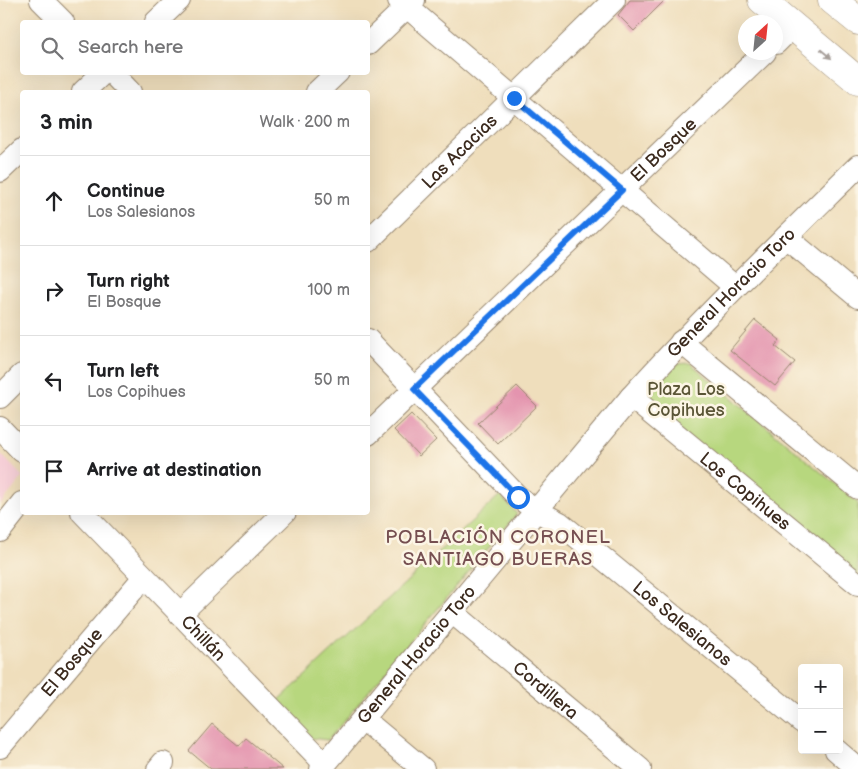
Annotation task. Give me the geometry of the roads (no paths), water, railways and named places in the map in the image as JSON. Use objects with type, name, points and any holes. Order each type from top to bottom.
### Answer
[{"type":"main road","points":[[762,0],[784,34],[858,81]]},
{"type":"main road","points":[[832,0],[858,22]]},
{"type":"street","points":[[41,0],[61,20]]},
{"type":"street","points":[[158,20],[179,0]]},
{"type":"street","name":"Las Acacias","points":[[370,239],[614,0]]},
{"type":"street","points":[[370,42],[406,2],[514,98],[735,287]]},
{"type":"street","name":"El Bosque","points":[[370,432],[757,60]]},
{"type":"street","points":[[85,90],[101,75]]},
{"type":"street","points":[[114,75],[128,90]]},
{"type":"street","points":[[319,90],[335,75]]},
{"type":"street","points":[[0,171],[20,152]]},
{"type":"street","name":"General Horacio Toro","points":[[323,767],[631,397],[735,287],[858,166]]},
{"type":"street","points":[[786,237],[858,297]]},
{"type":"street","name":"Los Salesianos","points":[[370,342],[518,497],[537,511],[560,523],[798,719]]},
{"type":"street","points":[[681,342],[858,488]]},
{"type":"street","points":[[0,397],[20,377]]},
{"type":"street","name":"Los Copihues","points":[[631,397],[858,584]]},
{"type":"street","points":[[0,428],[20,449]]},
{"type":"street","points":[[0,531],[20,506]]},
{"type":"street","name":"Chillán","points":[[86,515],[323,767]]},
{"type":"street","points":[[180,614],[282,515]]},
{"type":"street","name":"El Bosque","points":[[0,747],[144,577]]},
{"type":"street","name":"Cordillera","points":[[452,612],[640,769]]},
{"type":"street","points":[[363,719],[423,769]]},
{"type":"street","points":[[841,754],[858,768]]},
{"type":"district","name":"POBLACIÓN CORONEL SANTIAGO BUERAS","points":[[498,548]]},
{"type":"park label","name":"Plaza Los Copihues","points":[[686,399]]}]
